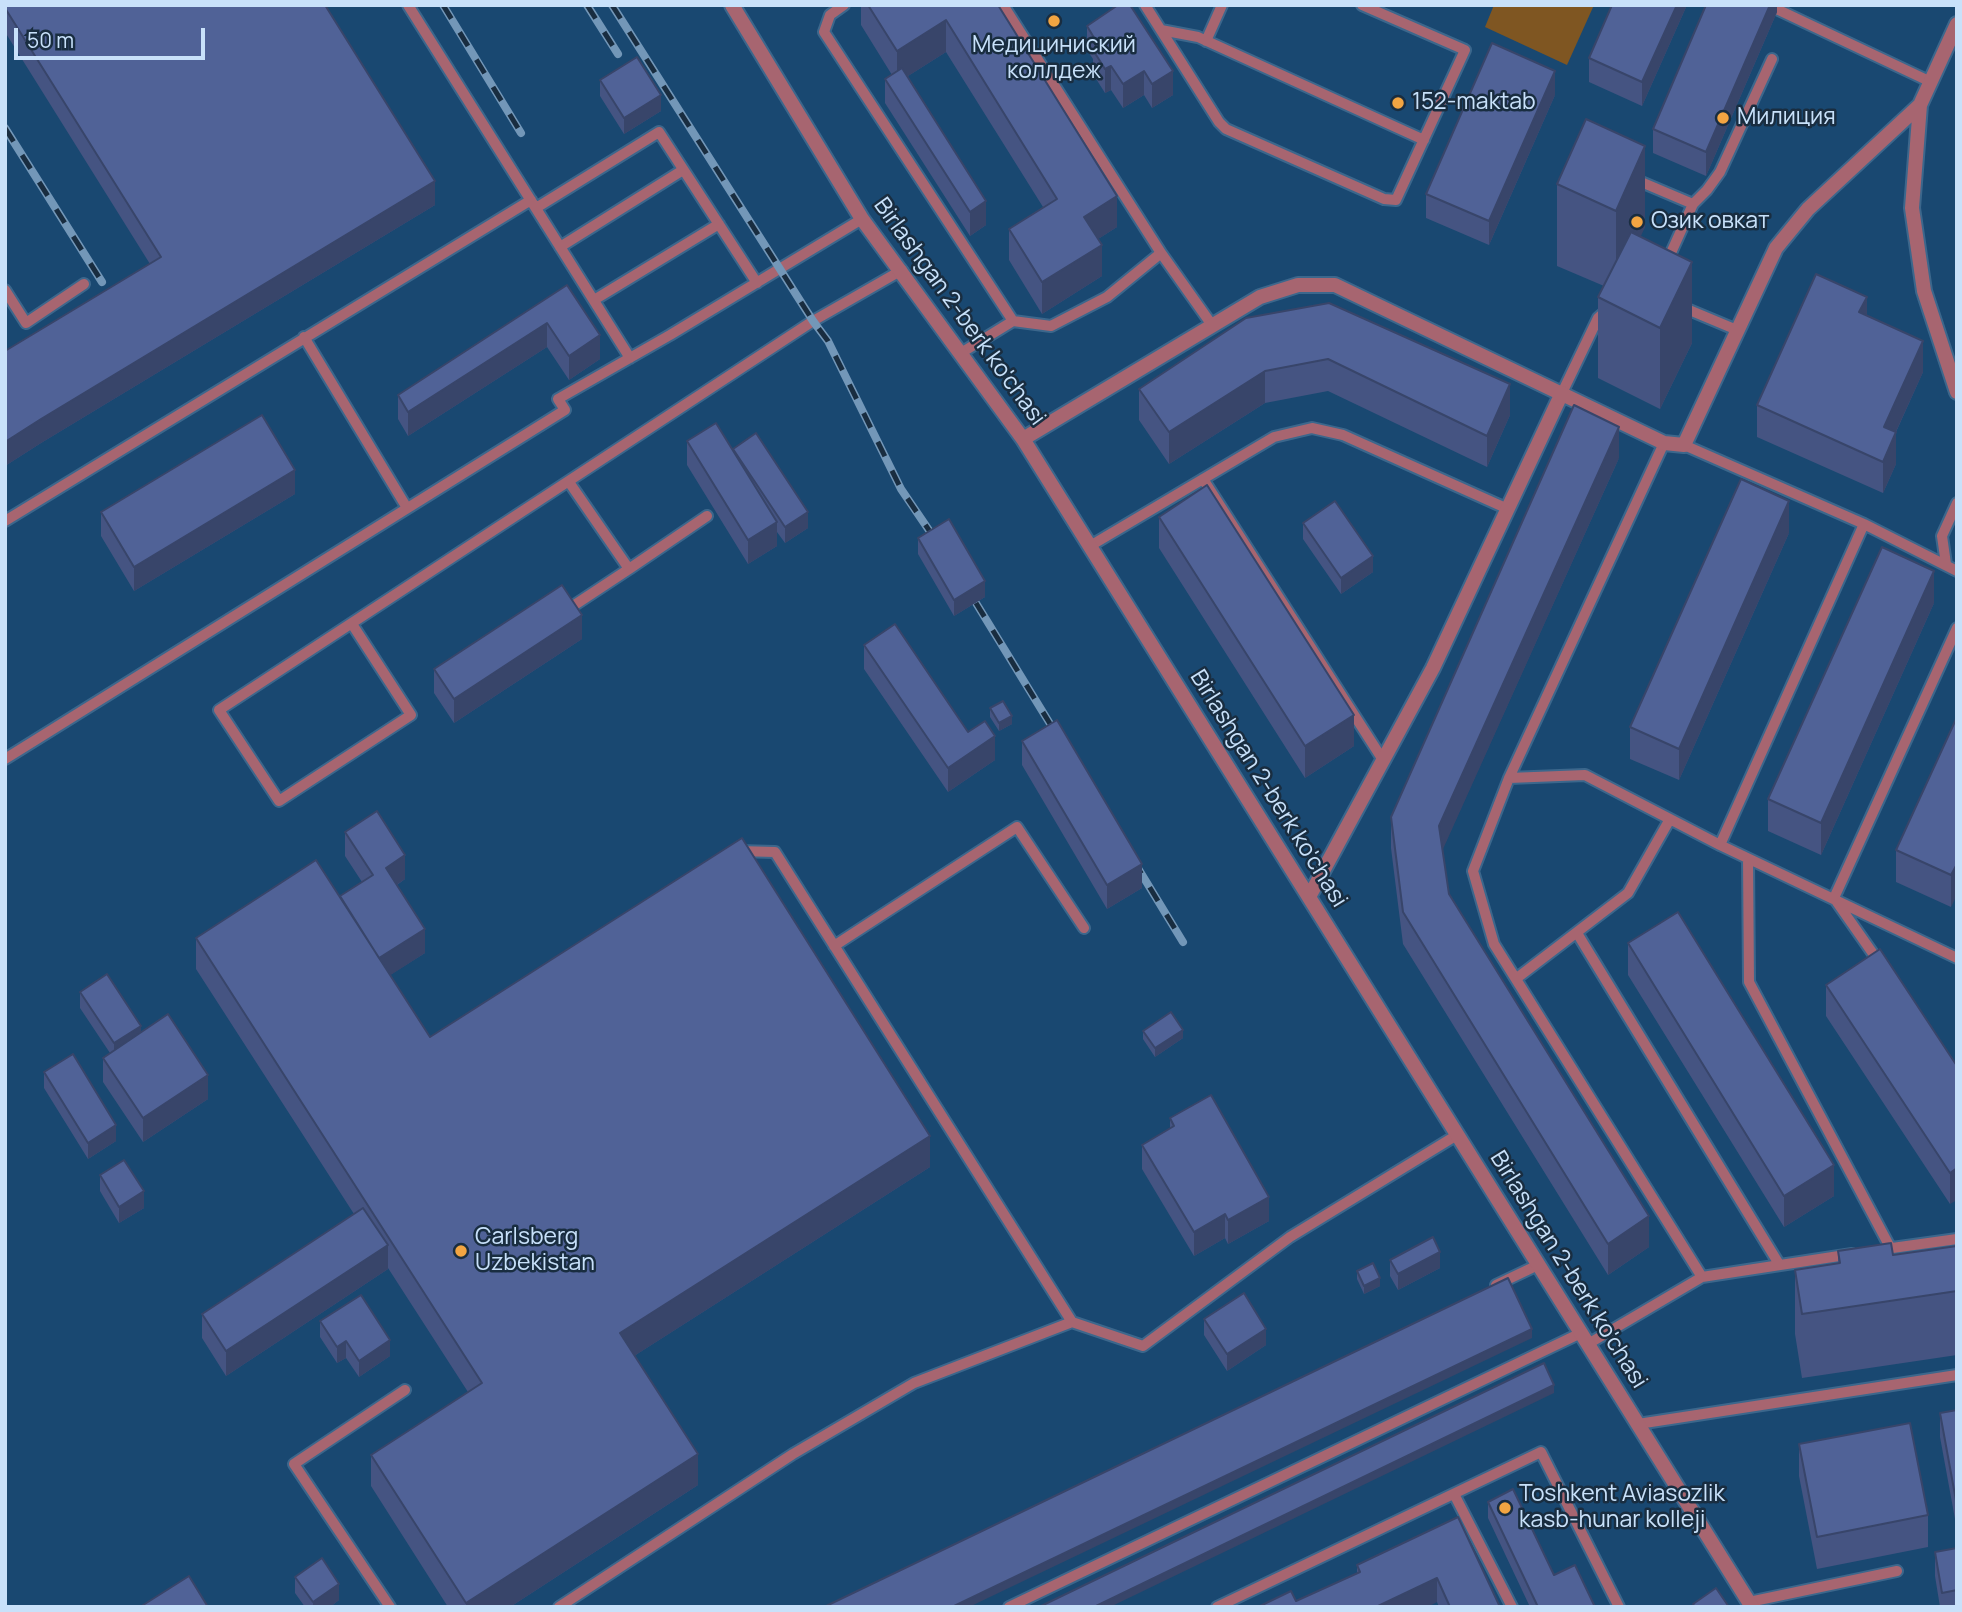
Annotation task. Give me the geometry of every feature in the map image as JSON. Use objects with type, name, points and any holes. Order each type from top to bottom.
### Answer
[{"type":"street","name":"Birlashgan 2-berk ko'chasi","points":[[732,5],[862,219],[1023,439],[1750,1604]]},
{"type":"street","points":[[1957,24],[1920,105],[1912,208],[1924,291],[1957,392]]},
{"type":"street","points":[[1023,439],[1260,297],[1298,285],[1335,285],[1664,443],[1684,445],[1776,248],[1808,209],[1920,105]]},
{"type":"street","points":[[1309,897],[1433,668],[1562,393]]},
{"type":"lane","points":[[408,5],[630,358]]},
{"type":"lane","points":[[844,5],[830,15],[824,32],[1013,321]]},
{"type":"lane","points":[[1003,5],[1161,253],[1212,325]]},
{"type":"lane","points":[[1145,5],[1219,122],[1226,128],[1384,200],[1396,200],[1465,50],[1362,5]]},
{"type":"lane","points":[[1206,41],[1222,5]]},
{"type":"lane","points":[[1768,5],[1931,82]]},
{"type":"lane","points":[[1161,30],[1198,37],[1424,140]]},
{"type":"lane","points":[[1662,272],[1693,204],[1720,172],[1772,59]]},
{"type":"lane","points":[[5,521],[304,337],[659,132],[757,284]]},
{"type":"lane","points":[[560,247],[683,170]]},
{"type":"lane","points":[[1629,177],[1693,204]]},
{"type":"lane","points":[[5,759],[565,410],[558,399],[757,284],[862,219]]},
{"type":"lane","points":[[594,300],[719,224]]},
{"type":"lane","points":[[961,353],[1013,321],[1051,326],[1107,297],[1161,253]]},
{"type":"lane","points":[[352,624],[411,715],[279,801],[219,710],[813,321],[902,271]]},
{"type":"lane","points":[[5,290],[26,323],[84,284]]},
{"type":"lane","points":[[1562,393],[1598,318],[1618,302]]},
{"type":"lane","points":[[1676,305],[1737,330]]},
{"type":"lane","points":[[304,337],[407,508]]},
{"type":"lane","points":[[1090,546],[1274,437],[1312,428],[1343,435],[1508,509]]},
{"type":"lane","points":[[1664,443],[1509,778],[1473,871],[1494,944],[1702,1277]]},
{"type":"lane","points":[[1684,445],[1864,524],[1957,570]]},
{"type":"lane","points":[[1203,479],[1383,760]]},
{"type":"lane","points":[[569,482],[629,569]]},
{"type":"lane","points":[[1945,564],[1942,536],[1957,503]]},
{"type":"lane","points":[[573,606],[707,516]]},
{"type":"lane","points":[[1720,845],[1864,524]]},
{"type":"lane","points":[[1834,898],[1957,628]]},
{"type":"lane","points":[[1509,778],[1585,775],[1748,859],[1957,958]]},
{"type":"lane","points":[[1517,978],[1628,892],[1670,819]]},
{"type":"lane","points":[[834,946],[1017,827],[1084,928]]},
{"type":"lane","points":[[730,851],[775,852],[1072,1322],[1143,1346],[1290,1237],[1457,1135]]},
{"type":"lane","points":[[1748,859],[1749,982],[1891,1249]]},
{"type":"lane","points":[[1834,898],[1891,980]]},
{"type":"lane","points":[[1577,933],[1779,1264]]},
{"type":"lane","points":[[1878,1250],[1957,1239]]},
{"type":"lane","points":[[1009,1607],[1584,1339],[1702,1277],[1866,1252]]},
{"type":"lane","points":[[1488,1289],[1538,1265]]},
{"type":"lane","points":[[559,1607],[793,1454],[914,1383],[1072,1322]]},
{"type":"lane","points":[[1638,1424],[1957,1375]]},
{"type":"lane","points":[[390,1607],[294,1464],[405,1390]]},
{"type":"lane","points":[[1217,1607],[1541,1452],[1619,1607]]},
{"type":"lane","points":[[1454,1494],[1512,1607]]},
{"type":"lane","points":[[1750,1604],[1897,1571]]},
{"type":"shaded area","points":[[1494,5],[1594,5],[1567,65],[1485,27]]},
{"type":"building","points":[[5,5],[325,5],[435,181],[5,442],[5,351],[161,257]]},
{"type":"building","points":[[868,5],[998,5],[1117,196],[1084,217],[1102,245],[1042,282],[1009,229],[1057,199],[946,20],[897,51]]},
{"type":"building","points":[[1118,5],[1130,5],[1173,71],[1152,84],[1144,71],[1123,84],[1111,66],[1105,69],[1093,50],[1099,46],[1087,26]]},
{"type":"building","points":[[1612,5],[1677,5],[1642,82],[1589,58]]},
{"type":"building","points":[[1706,5],[1770,5],[1706,152],[1653,129]]},
{"type":"building","points":[[1492,43],[1555,71],[1489,221],[1426,194]]},
{"type":"building","points":[[637,57],[661,95],[624,118],[600,80]]},
{"type":"building","points":[[902,68],[986,201],[970,212],[885,79]]},
{"type":"building","points":[[1586,119],[1645,146],[1616,211],[1557,184]]},
{"type":"building","points":[[1631,232],[1692,262],[1660,328],[1598,297]]},
{"type":"building","points":[[1816,274],[1867,297],[1859,312],[1923,341],[1884,427],[1896,432],[1883,462],[1757,405]]},
{"type":"building","points":[[567,285],[600,335],[569,356],[547,323],[408,412],[398,395]]},
{"type":"building","points":[[1329,303],[1510,384],[1487,436],[1328,359],[1265,371],[1169,432],[1139,389],[1246,318]]},
{"type":"building","points":[[1574,405],[1619,427],[1439,826],[1449,894],[1649,1216],[1608,1244],[1403,912],[1391,817]]},
{"type":"building","points":[[262,415],[295,470],[134,567],[101,512]]},
{"type":"building","points":[[716,423],[777,522],[748,540],[687,441]]},
{"type":"building","points":[[756,433],[808,512],[785,527],[733,449]]},
{"type":"building","points":[[1741,479],[1789,501],[1679,749],[1630,727]]},
{"type":"building","points":[[1207,485],[1354,715],[1305,746],[1159,517]]},
{"type":"building","points":[[1335,501],[1373,556],[1341,578],[1303,523]]},
{"type":"building","points":[[949,519],[985,581],[954,600],[918,538]]},
{"type":"building","points":[[1882,547],[1934,571],[1821,823],[1768,799]]},
{"type":"building","points":[[562,585],[582,615],[454,699],[434,669]]},
{"type":"building","points":[[895,624],[968,732],[985,721],[995,736],[948,768],[864,645]]},
{"type":"building","points":[[1003,701],[1012,716],[999,723],[990,708]]},
{"type":"building","points":[[1957,717],[1957,864],[1951,875],[1896,850]]},
{"type":"building","points":[[1057,720],[1142,864],[1107,885],[1022,741]]},
{"type":"building","points":[[377,811],[405,855],[386,868],[425,929],[379,958],[340,896],[373,875],[345,832]]},
{"type":"building","points":[[742,838],[930,1136],[620,1333],[698,1454],[466,1603],[371,1455],[482,1383],[196,938],[316,860],[430,1037]]},
{"type":"building","points":[[1678,912],[1834,1165],[1784,1196],[1628,943]]},
{"type":"building","points":[[1880,949],[1957,1066],[1957,1168],[1950,1173],[1826,985]]},
{"type":"building","points":[[107,974],[141,1026],[114,1043],[80,992]]},
{"type":"building","points":[[1171,1012],[1183,1030],[1155,1048],[1143,1031]]},
{"type":"building","points":[[168,1014],[208,1075],[143,1118],[103,1058]]},
{"type":"building","points":[[73,1054],[116,1125],[88,1143],[44,1072]]},
{"type":"building","points":[[1211,1095],[1269,1197],[1228,1220],[1225,1214],[1194,1232],[1142,1145],[1174,1126],[1170,1118]]},
{"type":"building","points":[[124,1160],[144,1191],[119,1207],[100,1175]]},
{"type":"building","points":[[363,1208],[388,1245],[226,1351],[202,1314]]},
{"type":"building","points":[[1433,1237],[1440,1252],[1398,1274],[1390,1260]]},
{"type":"building","points":[[1891,1243],[1893,1255],[1957,1246],[1957,1291],[1802,1314],[1795,1270],[1840,1263],[1838,1251]]},
{"type":"building","points":[[1373,1263],[1380,1278],[1364,1286],[1357,1271]]},
{"type":"building","points":[[1508,1278],[1532,1329],[952,1607],[824,1607]]},
{"type":"building","points":[[1244,1293],[1266,1329],[1227,1354],[1204,1319]]},
{"type":"building","points":[[361,1295],[390,1340],[359,1361],[346,1341],[337,1347],[320,1321]]},
{"type":"building","points":[[1544,1363],[1554,1385],[1094,1607],[1039,1607]]},
{"type":"building","points":[[1957,1410],[1957,1506],[1940,1413]]},
{"type":"building","points":[[1910,1423],[1928,1515],[1817,1537],[1799,1444]]},
{"type":"building","points":[[1513,1489],[1554,1575],[1575,1565],[1595,1607],[1538,1607],[1488,1502]]},
{"type":"building","points":[[1458,1517],[1500,1607],[1450,1607],[1437,1578],[1376,1607],[1258,1607],[1291,1591],[1296,1601],[1360,1572],[1357,1565]]},
{"type":"building","points":[[1957,1548],[1957,1590],[1942,1593],[1935,1552]]},
{"type":"building","points":[[322,1558],[339,1584],[313,1602],[295,1577]]},
{"type":"building","points":[[189,1576],[208,1607],[140,1607]]},
{"type":"building","points":[[1716,1588],[1729,1607],[1695,1607],[1693,1604]]},
{"type":"railway","points":[[443,5],[521,133]]},
{"type":"railway","points":[[587,5],[618,54]]},
{"type":"railway","points":[[612,5],[828,341],[901,489],[937,542]]},
{"type":"railway","points":[[5,128],[102,282]]},
{"type":"railway","points":[[976,603],[1060,740]]},
{"type":"railway","points":[[1133,860],[1183,942]]},
{"type":"place","name":"Медициниский коллдеж","points":[[1054,21]]},
{"type":"place","name":"152-maktab","points":[[1398,103]]},
{"type":"place","name":"Милиция","points":[[1723,118]]},
{"type":"place","name":"Озик овкат","points":[[1637,222]]},
{"type":"place","name":"Carlsberg Uzbekistan","points":[[461,1251]]},
{"type":"place","name":"Toshkent Aviasozlik kasb-hunar kolleji","points":[[1505,1508]]}]
